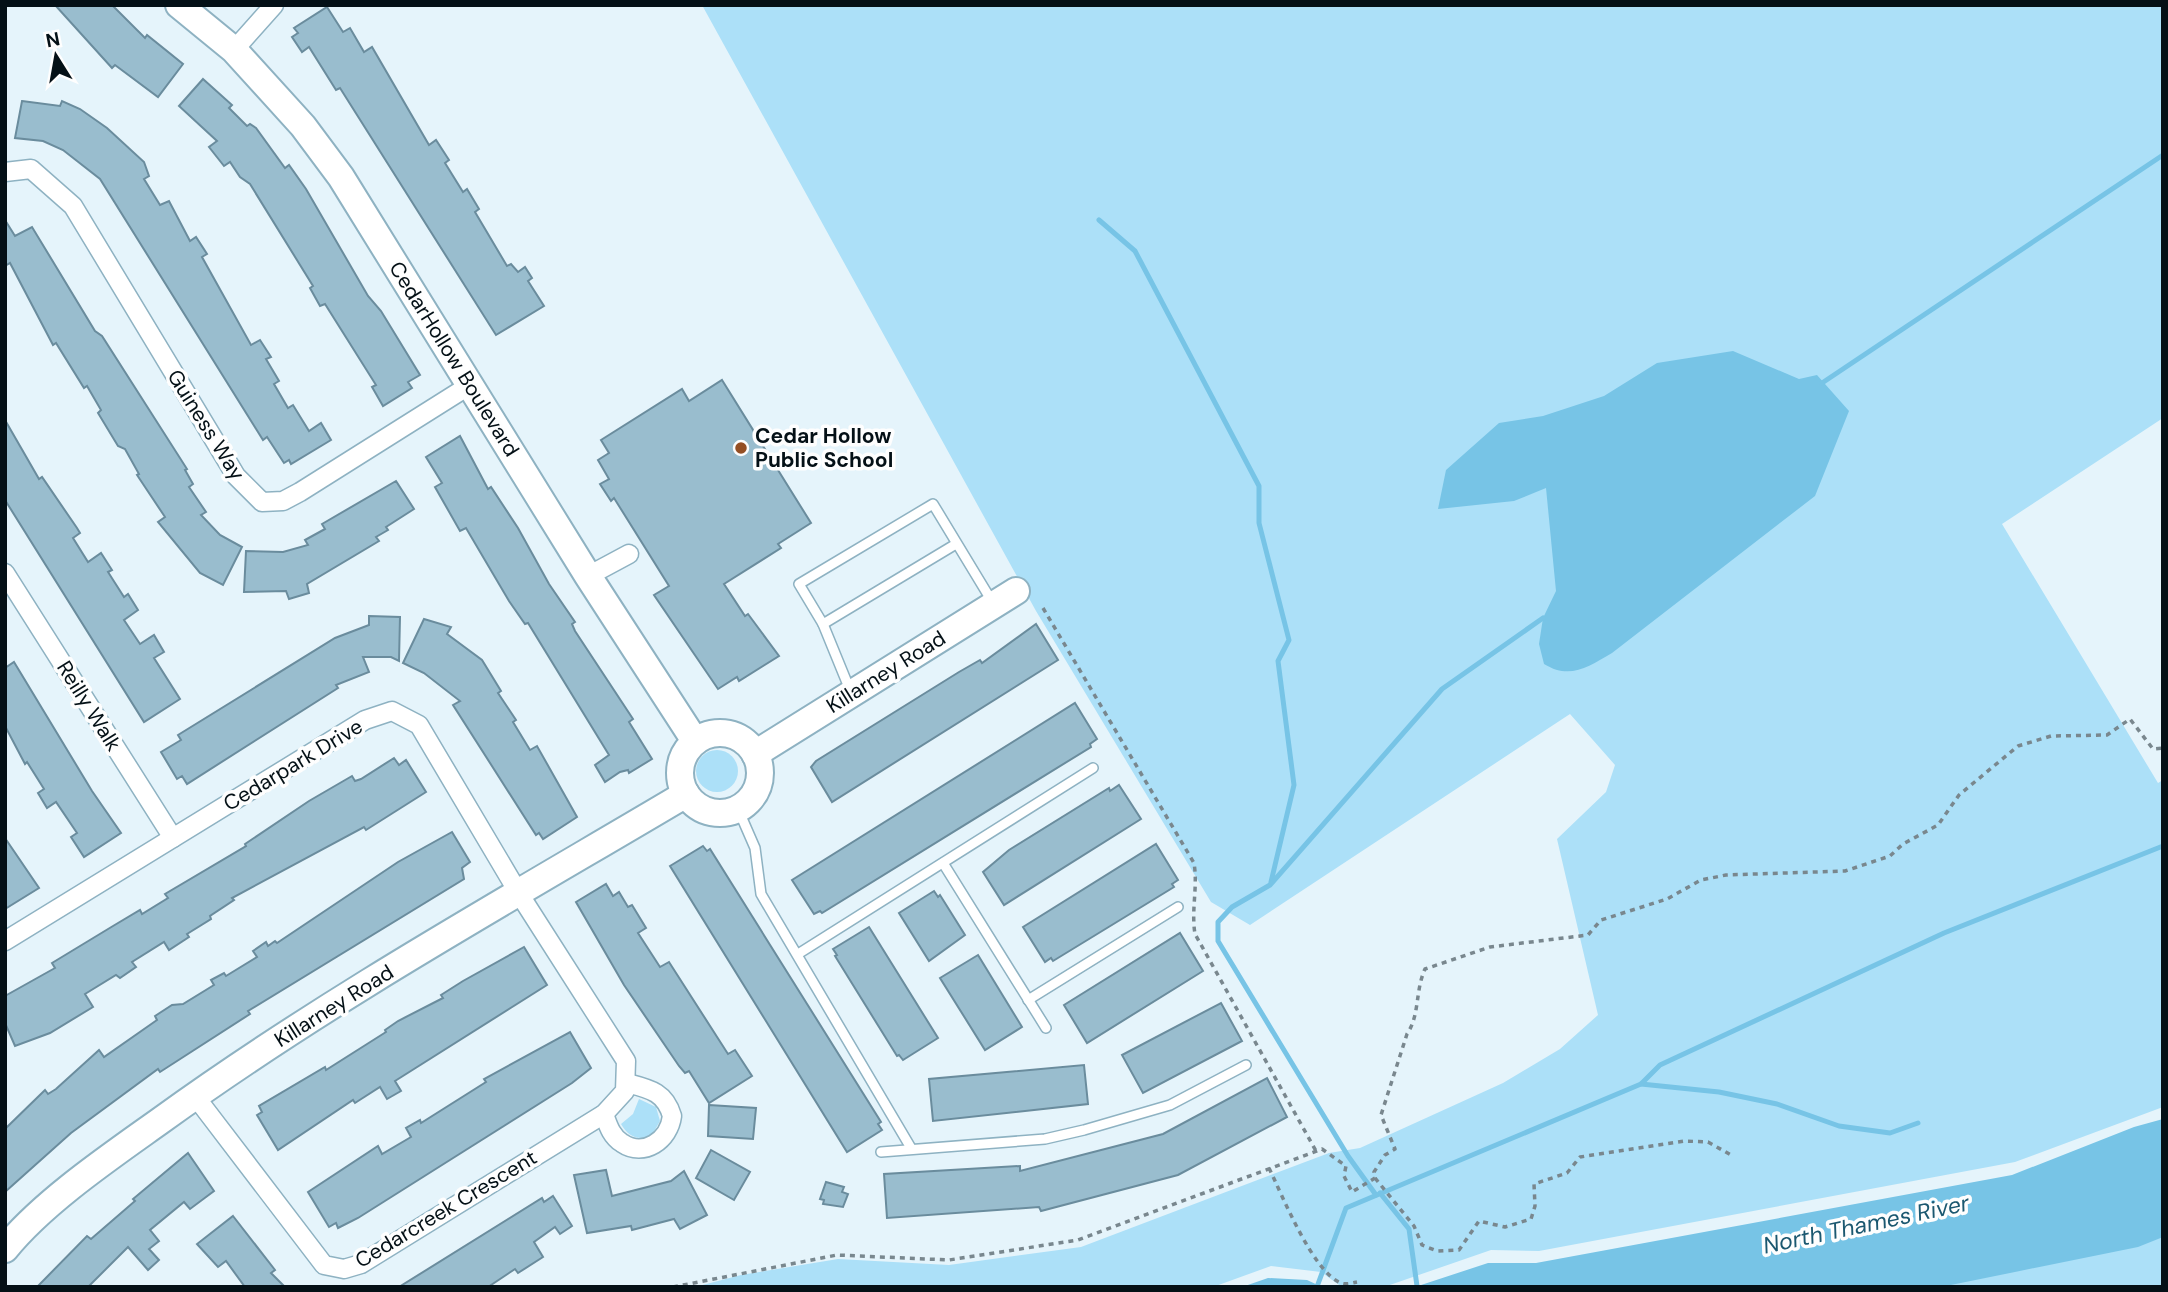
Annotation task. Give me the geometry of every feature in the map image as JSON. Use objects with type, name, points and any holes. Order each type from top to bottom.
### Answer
[{"type":"street","name":"CedarHollow Boulevard","points":[[179,5],[234,50],[303,126],[341,177],[588,576],[695,741]]},
{"type":"street","points":[[234,50],[274,5]]},
{"type":"street","name":"Guiness Way","points":[[5,172],[31,169],[72,206],[236,476],[262,502],[283,501],[300,492],[470,385]]},
{"type":"street","points":[[588,576],[629,554]]},
{"type":"street","name":"Reilly Walk","points":[[5,573],[173,838]]},
{"type":"street","name":"Killarney Road","points":[[755,754],[1005,598]]},
{"type":"street","name":"Cedarpark Drive","points":[[5,941],[365,720],[393,711],[419,725],[519,892]]},
{"type":"street","points":[[726,733],[739,737],[755,754],[760,775],[757,788],[749,800],[738,808],[715,813],[701,808],[686,794],[680,778],[681,764],[695,741],[712,734],[726,733]]},
{"type":"street","name":"Killarney Road","points":[[5,1249],[86,1174],[195,1096],[519,892],[686,794]]},
{"type":"street","points":[[519,892],[626,1061],[627,1083],[653,1090],[666,1100],[672,1116],[662,1139],[645,1148],[624,1144],[610,1130],[604,1114]]},
{"type":"street","name":"Cedarcreek Crescent","points":[[195,1096],[324,1265],[344,1269],[361,1264],[604,1114],[620,1099],[627,1083]]},
{"type":"lane","points":[[851,694],[838,652],[799,584],[933,504],[956,544],[1005,598]]},
{"type":"lane","points":[[824,624],[956,544]]},
{"type":"lane","points":[[798,954],[1093,768]]},
{"type":"lane","points":[[738,808],[755,848],[761,894],[911,1148]]},
{"type":"lane","points":[[943,863],[1046,1028]]},
{"type":"lane","points":[[1028,1000],[1178,907]]},
{"type":"lane","points":[[881,1152],[1045,1139],[1084,1130],[1170,1105],[1246,1065]]},
{"type":"path","points":[[1043,608],[1194,863],[1197,883],[1193,920],[1195,934],[1316,1151]]},
{"type":"path","points":[[1731,1155],[1708,1142],[1684,1141],[1580,1157],[1567,1173],[1534,1184],[1535,1206],[1531,1219],[1506,1227],[1479,1221],[1459,1250],[1437,1251],[1422,1245],[1414,1226],[1375,1178],[1374,1172],[1385,1155],[1395,1149],[1381,1115],[1407,1034],[1414,1024],[1418,984],[1425,969],[1490,947],[1588,935],[1601,920],[1667,899],[1701,880],[1726,875],[1845,871],[1890,856],[1903,844],[1938,825],[1959,795],[2018,746],[2050,736],[2106,735],[2130,719],[2153,749],[2163,748]]},
{"type":"path","points":[[673,1287],[838,1255],[949,1259],[1078,1240],[1322,1149],[1346,1166],[1344,1176],[1352,1192],[1375,1178]]},
{"type":"path","points":[[1269,1168],[1311,1254],[1324,1265],[1331,1276],[1344,1284],[1357,1282]]},
{"type":"shaded area","points":[[702,5],[2163,5],[2163,418],[2002,524],[2158,783],[2163,780],[2163,1107],[2015,1162],[1539,1251],[1491,1250],[1384,1287],[1342,1287],[1321,1272],[1271,1266],[1213,1287],[695,1287],[741,1275],[838,1259],[949,1265],[1081,1247],[1329,1153],[1360,1148],[1503,1083],[1560,1049],[1598,1015],[1557,839],[1606,792],[1615,765],[1570,714],[1250,925],[1211,902],[1036,611]]},
{"type":"shaded area","points":[[717,750],[732,756],[738,771],[732,786],[717,792],[702,786],[696,771],[702,756]]},
{"type":"shaded area","points":[[639,1099],[656,1107],[660,1121],[652,1135],[642,1138],[630,1135],[621,1124],[633,1114]]},
{"type":"shaded area","points":[[2163,1230],[2163,1287],[1908,1287]]},
{"type":"water","points":[[1733,351],[1799,379],[1817,375],[1849,411],[1815,496],[1612,653],[1579,670],[1562,671],[1544,664],[1539,644],[1543,618],[1556,591],[1546,488],[1514,501],[1438,509],[1446,470],[1499,423],[1543,416],[1604,396],[1657,363]]},
{"type":"water","name":"North Thames River","points":[[2163,1119],[2163,1237],[2138,1247],[1941,1287],[1415,1287],[1488,1263],[1536,1263],[2012,1175],[2134,1127]]},
{"type":"water","points":[[1268,1278],[1307,1280],[1322,1287],[1242,1287]]},
{"type":"building","points":[[55,5],[112,5],[145,38],[147,35],[183,64],[158,97],[115,65],[112,68]]},
{"type":"building","points":[[327,7],[343,32],[350,28],[364,52],[372,47],[429,145],[436,140],[449,160],[445,163],[463,192],[467,189],[479,209],[475,212],[507,266],[511,264],[518,272],[525,267],[532,278],[528,281],[544,306],[496,335],[340,88],[336,90],[309,47],[302,52],[292,37],[298,33],[294,28]]},
{"type":"building","points":[[203,79],[232,105],[229,108],[247,126],[250,124],[256,128],[285,168],[289,165],[306,189],[368,296],[381,311],[420,375],[408,382],[412,388],[383,406],[372,387],[376,385],[325,304],[320,306],[310,288],[313,286],[250,184],[240,177],[230,162],[224,166],[209,147],[217,141],[179,106]]},
{"type":"building","points":[[22,101],[60,106],[62,101],[80,109],[107,128],[144,162],[149,176],[144,179],[160,205],[169,201],[190,241],[196,237],[207,254],[202,257],[251,345],[260,340],[271,357],[266,359],[279,381],[274,384],[288,408],[293,405],[309,431],[321,423],[331,440],[291,464],[289,460],[284,463],[267,437],[263,440],[100,179],[63,150],[43,141],[15,138]]},
{"type":"building","points":[[5,220],[15,236],[32,227],[95,331],[102,336],[187,469],[185,470],[193,484],[189,487],[206,512],[201,515],[220,535],[242,547],[223,585],[200,573],[158,522],[165,517],[137,475],[139,474],[125,449],[118,446],[98,413],[101,410],[87,386],[84,388],[56,343],[53,345],[10,263],[5,266]]},
{"type":"building","points":[[722,380],[811,523],[778,544],[781,548],[724,584],[745,616],[748,614],[779,656],[739,681],[737,677],[718,689],[654,595],[669,586],[614,498],[611,501],[600,484],[609,479],[598,460],[609,453],[601,440],[682,389],[689,401]]},
{"type":"building","points":[[5,420],[39,479],[42,477],[80,533],[73,538],[88,562],[101,553],[112,570],[108,572],[124,597],[128,594],[138,610],[124,620],[140,644],[154,635],[164,652],[154,658],[180,699],[144,722],[5,500]]},
{"type":"building","points":[[460,436],[488,489],[491,487],[518,528],[549,584],[575,622],[572,624],[575,631],[633,719],[629,722],[652,759],[629,773],[628,770],[620,772],[605,782],[595,765],[609,755],[528,623],[525,624],[509,601],[466,528],[460,531],[435,487],[442,483],[426,457]]},
{"type":"building","points":[[396,481],[414,509],[386,527],[388,530],[376,537],[379,541],[307,584],[309,593],[289,599],[286,591],[244,592],[246,551],[283,552],[308,545],[305,540],[325,529],[322,524]]},
{"type":"building","points":[[369,616],[400,617],[399,661],[391,657],[363,657],[369,672],[336,685],[338,688],[187,784],[182,776],[177,779],[161,752],[181,740],[178,735],[335,638],[369,625]]},
{"type":"building","points":[[424,619],[451,627],[447,634],[482,660],[501,691],[498,693],[516,720],[513,722],[530,750],[537,746],[577,817],[543,839],[539,833],[536,835],[453,705],[460,701],[424,673],[403,663]]},
{"type":"building","points":[[1036,624],[1058,660],[832,802],[811,767],[816,761],[959,672],[980,660],[982,663]]},
{"type":"building","points":[[14,662],[92,791],[121,833],[84,857],[71,837],[77,833],[56,802],[47,808],[38,793],[44,789],[27,762],[25,764],[5,726],[5,668]]},
{"type":"building","points":[[1075,703],[1097,739],[1090,744],[1091,747],[822,913],[820,911],[814,914],[792,880]]},
{"type":"building","points":[[394,758],[399,765],[406,760],[426,792],[366,830],[364,827],[232,898],[234,900],[210,916],[211,919],[187,934],[189,937],[169,950],[164,942],[132,962],[136,967],[120,978],[116,975],[85,994],[93,1007],[50,1033],[15,1046],[5,1023],[5,996],[55,968],[52,963],[113,926],[140,910],[142,914],[168,898],[165,894],[246,846],[245,844],[309,801],[352,776],[355,781],[361,779]]},
{"type":"building","points":[[1119,785],[1141,819],[1004,905],[983,872],[1009,850],[1109,788],[1110,791]]},
{"type":"building","points":[[452,832],[470,862],[462,868],[464,879],[248,1011],[250,1014],[160,1072],[158,1069],[71,1133],[5,1192],[5,1129],[45,1090],[48,1094],[56,1089],[99,1050],[104,1057],[157,1020],[155,1016],[172,1005],[183,1004],[214,985],[211,980],[224,973],[226,976],[257,957],[253,951],[266,942],[268,946],[275,941],[277,943],[398,862]]},
{"type":"building","points":[[5,838],[39,888],[5,909]]},
{"type":"building","points":[[1156,844],[1178,880],[1172,884],[1174,887],[1053,961],[1051,958],[1045,962],[1023,927]]},
{"type":"building","points":[[703,846],[707,851],[710,849],[881,1122],[878,1124],[882,1130],[847,1152],[670,866]]},
{"type":"building","points":[[606,884],[613,896],[619,892],[628,907],[632,905],[646,928],[638,933],[660,967],[669,962],[728,1054],[735,1050],[752,1076],[709,1103],[689,1071],[685,1073],[679,1066],[624,985],[576,902]]},
{"type":"building","points":[[934,891],[938,897],[940,895],[965,935],[929,961],[899,913]]},
{"type":"building","points":[[869,927],[938,1038],[903,1060],[897,1056],[833,949]]},
{"type":"building","points":[[1180,933],[1203,971],[1087,1043],[1064,1005]]},
{"type":"building","points":[[524,947],[547,985],[395,1081],[401,1091],[387,1099],[380,1087],[355,1103],[353,1100],[278,1150],[257,1115],[262,1112],[259,1106],[325,1067],[326,1070],[386,1032],[385,1030],[398,1021],[443,998],[441,995],[463,981]]},
{"type":"building","points":[[978,955],[1022,1027],[985,1050],[940,978]]},
{"type":"building","points":[[1221,1003],[1242,1041],[1143,1093],[1122,1055]]},
{"type":"building","points":[[570,1032],[591,1068],[572,1083],[358,1218],[338,1228],[336,1223],[329,1227],[308,1192],[378,1146],[382,1154],[411,1137],[406,1128],[420,1120],[421,1123],[486,1082],[484,1079]]},
{"type":"building","points":[[1084,1065],[1088,1104],[933,1121],[929,1079]]},
{"type":"building","points":[[1267,1078],[1287,1117],[1178,1175],[1041,1211],[1039,1207],[887,1218],[884,1174],[1020,1166],[1020,1171],[1163,1134]]},
{"type":"building","points":[[709,1105],[756,1108],[753,1139],[708,1136]]},
{"type":"building","points":[[711,1150],[750,1172],[734,1200],[696,1178]]},
{"type":"building","points":[[188,1153],[214,1191],[190,1209],[184,1202],[150,1230],[159,1241],[149,1249],[159,1260],[148,1270],[128,1247],[88,1287],[37,1287],[87,1236],[91,1239]]},
{"type":"building","points":[[606,1170],[612,1196],[671,1181],[684,1171],[707,1215],[680,1229],[674,1219],[632,1230],[631,1226],[587,1233],[574,1175]]},
{"type":"building","points":[[826,1182],[844,1187],[842,1192],[848,1194],[843,1207],[823,1204],[824,1200],[820,1199]]},
{"type":"building","points":[[553,1196],[572,1226],[560,1234],[555,1227],[534,1242],[543,1257],[518,1273],[515,1269],[488,1287],[399,1287],[542,1198],[544,1202]]},
{"type":"building","points":[[233,1216],[275,1270],[271,1273],[285,1287],[245,1287],[226,1261],[218,1267],[197,1244]]},
{"type":"waterway","points":[[1822,383],[2163,155]]},
{"type":"waterway","points":[[1099,220],[1135,251],[1259,486],[1259,523],[1289,640],[1278,661],[1294,785],[1271,882]]},
{"type":"waterway","points":[[1376,1195],[1348,1156],[1218,941],[1218,922],[1232,907],[1270,885],[1442,689],[1543,618]]},
{"type":"waterway","points":[[1318,1284],[1346,1208],[1641,1084],[1660,1065],[1944,933],[2163,846]]},
{"type":"waterway","points":[[1641,1084],[1719,1092],[1777,1104],[1839,1126],[1890,1133],[1918,1123]]},
{"type":"waterway","points":[[1380,1193],[1409,1229],[1417,1286]]},
{"type":"place","name":"Cedar Hollow Public School","points":[[741,448]]}]
